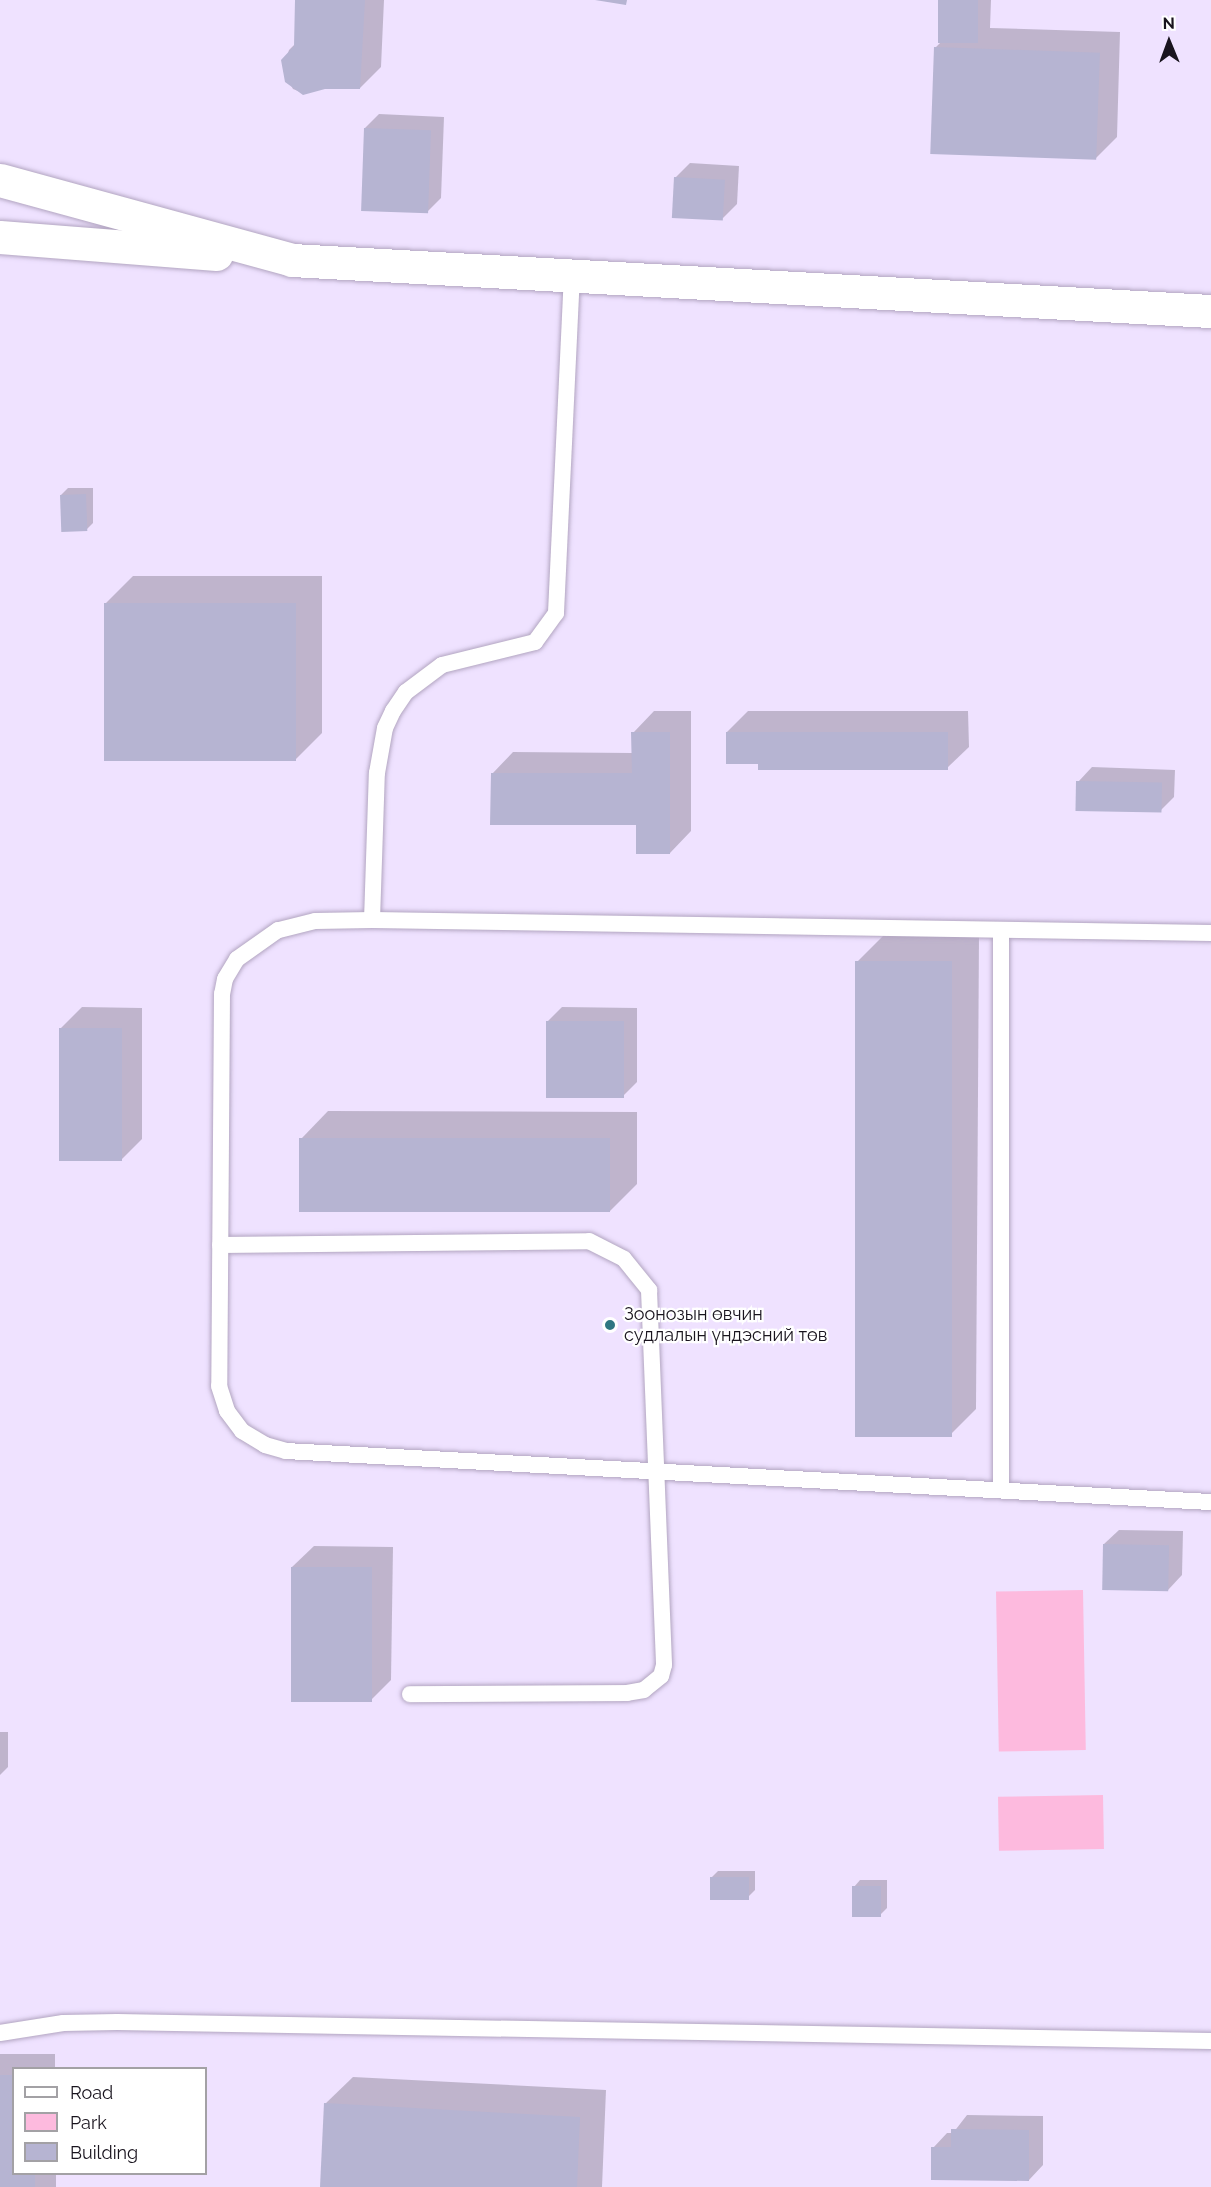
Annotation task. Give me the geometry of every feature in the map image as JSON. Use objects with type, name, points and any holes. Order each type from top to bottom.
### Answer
[{"type":"street","points":[[0,180],[292,260]]},
{"type":"street","points":[[0,237],[292,260],[1211,311]]},
{"type":"lane","points":[[372,920],[377,773],[385,728],[393,711],[406,692],[442,666],[535,642],[556,613],[572,276]]},
{"type":"lane","points":[[1211,933],[372,920],[315,921],[278,930],[244,952],[225,979],[219,1386],[233,1422],[253,1439],[286,1451],[1211,1502]]},
{"type":"lane","points":[[1001,930],[1001,1490]]},
{"type":"lane","points":[[220,1245],[555,1239],[589,1241],[613,1251],[640,1275],[650,1298],[664,1665],[657,1681],[644,1690],[627,1694],[410,1694]]},
{"type":"lane","points":[[0,2033],[63,2023],[152,2022],[1211,2041]]},
{"type":"shaded area","name":"Зоонозын өвчин судлалын үндэсний төв","points":[[0,0],[1211,0],[1211,2187],[0,2187]]},
{"type":"green space","points":[[1083,1590],[1086,1750],[999,1751],[996,1592]]},
{"type":"green space","points":[[1103,1795],[1104,1849],[999,1851],[998,1797]]},
{"type":"building","points":[[295,0],[365,0],[360,89],[325,89],[303,95],[285,82],[281,60],[294,46]]},
{"type":"building","points":[[595,0],[627,0],[626,5]]},
{"type":"building","points":[[938,0],[978,0],[978,43],[938,43]]},
{"type":"building","points":[[934,47],[1100,53],[1096,160],[930,154]]},
{"type":"building","points":[[364,128],[431,130],[428,213],[361,211]]},
{"type":"building","points":[[674,177],[725,180],[723,221],[672,218]]},
{"type":"building","points":[[86,494],[87,531],[61,532],[60,495]]},
{"type":"building","points":[[104,603],[296,603],[296,761],[104,761]]},
{"type":"building","points":[[631,732],[670,732],[670,854],[636,854],[636,825],[490,825],[491,773],[632,773]]},
{"type":"building","points":[[726,732],[948,732],[948,770],[758,770],[758,764],[726,764]]},
{"type":"building","points":[[1076,781],[1162,783],[1161,812],[1075,811]]},
{"type":"building","points":[[855,961],[952,961],[952,1437],[855,1437]]},
{"type":"building","points":[[546,1021],[624,1021],[624,1098],[546,1098]]},
{"type":"building","points":[[59,1028],[122,1028],[122,1161],[59,1161]]},
{"type":"building","points":[[299,1138],[610,1138],[610,1212],[299,1212]]},
{"type":"building","points":[[1103,1544],[1169,1545],[1168,1591],[1102,1590]]},
{"type":"building","points":[[291,1567],[372,1567],[372,1702],[291,1702]]},
{"type":"building","points":[[710,1877],[749,1877],[749,1900],[710,1900]]},
{"type":"building","points":[[852,1886],[881,1886],[881,1917],[852,1917]]},
{"type":"building","points":[[0,2075],[12,2075],[12,2175],[35,2175],[35,2187],[0,2187]]},
{"type":"building","points":[[324,2103],[580,2117],[577,2187],[320,2187]]},
{"type":"building","points":[[951,2129],[1029,2130],[1029,2181],[931,2180],[931,2147],[951,2147]]},
{"type":"place","name":"Зоонозын өвчин судлалын үндэсний төв","points":[[610,1325]]}]
